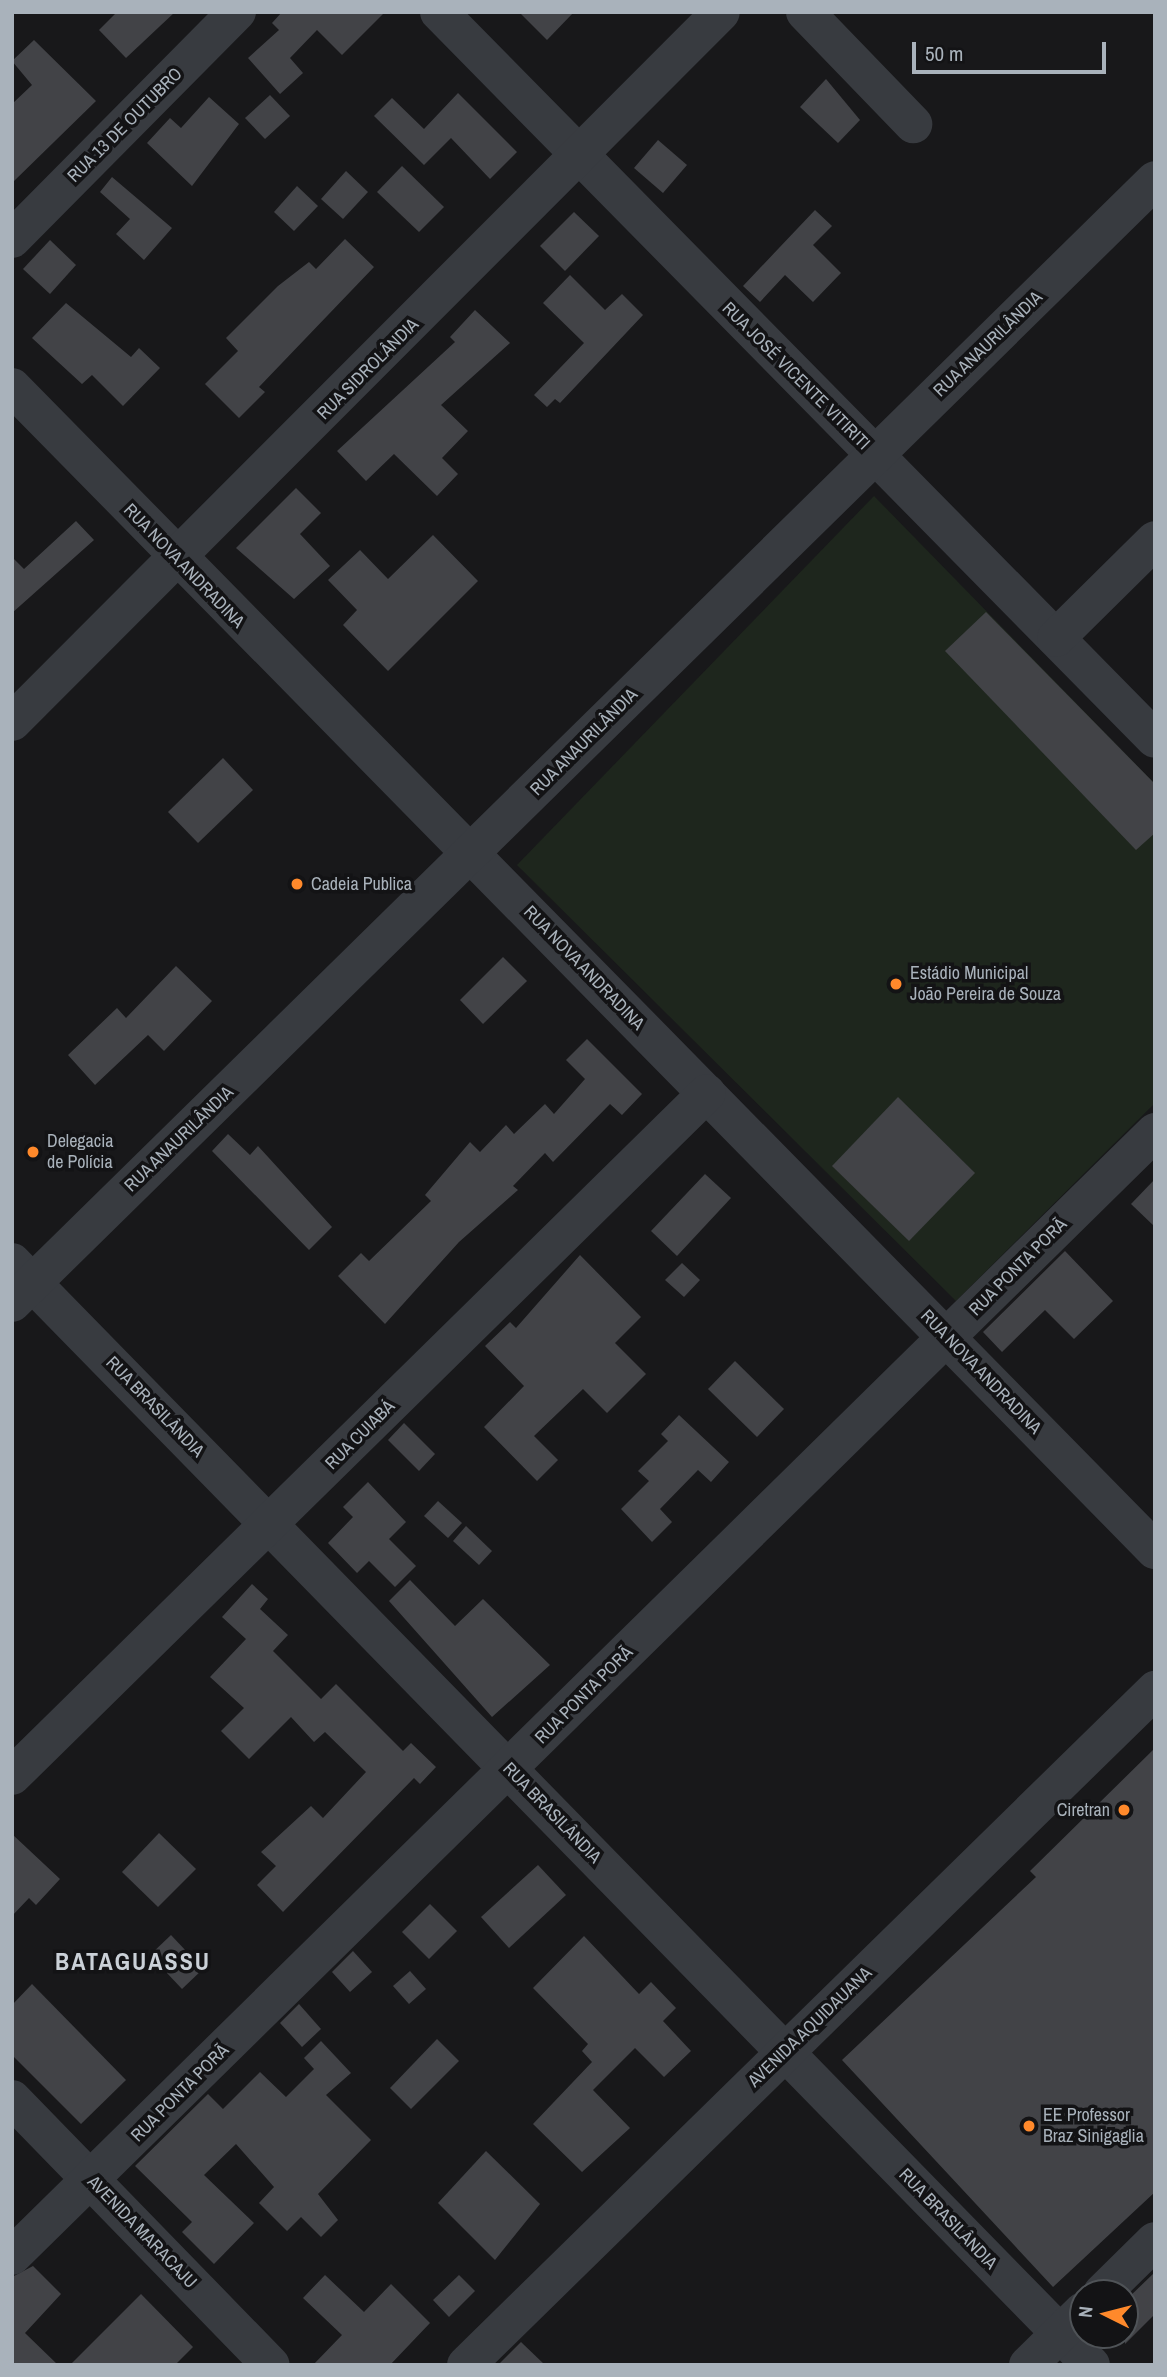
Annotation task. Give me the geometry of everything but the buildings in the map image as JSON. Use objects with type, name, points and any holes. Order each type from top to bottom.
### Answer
[{"type":"street","name":"RUA 13 DE OUTUBRO","points":[[12,239],[237,12]]},
{"type":"street","name":"RUA JOSÉ VICENTE VITIRITI","points":[[439,12],[579,160],[876,454],[1155,739]]},
{"type":"street","name":"RUA SIDROLÂNDIA","points":[[12,722],[579,160],[722,12]]},
{"type":"street","points":[[804,12],[913,124]]},
{"type":"street","name":"RUA ANAURILÂNDIA","points":[[19,1282],[471,853],[1155,180]]},
{"type":"street","name":"RUA NOVA ANDRADINA","points":[[12,387],[176,559],[471,853],[1155,1550]]},
{"type":"street","points":[[1056,638],[1155,540]]},
{"type":"street","name":"RUA CUIABÁ","points":[[12,1776],[707,1093]]},
{"type":"street","name":"RUA PONTA PORÃ","points":[[12,2256],[1155,1132]]},
{"type":"street","name":"RUA BRASILÂNDIA","points":[[19,1282],[269,1524],[785,2052],[1069,2319]]},
{"type":"street","name":"AVENIDA AQUIDAUANA","points":[[466,2365],[1155,1690]]},
{"type":"street","name":"AVENIDA MARACAJU","points":[[12,2099],[271,2365]]},
{"type":"street","points":[[1116,2279],[1155,2241]]},
{"type":"street","points":[[1028,2365],[1069,2325]]},
{"type":"shaded area","name":"Estádio Municipal João Pereira de Souza","points":[[874,496],[1155,784],[1155,1103],[956,1301],[517,865]]},
{"type":"place","name":"Cadeia Publica","points":[[297,884]]},
{"type":"place","name":"Estádio Municipal João Pereira de Souza","points":[[896,984]]},
{"type":"place","name":"Delegacia de Polícia","points":[[33,1152]]},
{"type":"place","name":"Ciretran","points":[[1124,1810]]},
{"type":"place","name":"EE Professor Braz Sinigaglia","points":[[1029,2126]]},
{"type":"district","name":"BATAGUASSU","points":[[133,1962]]}]
